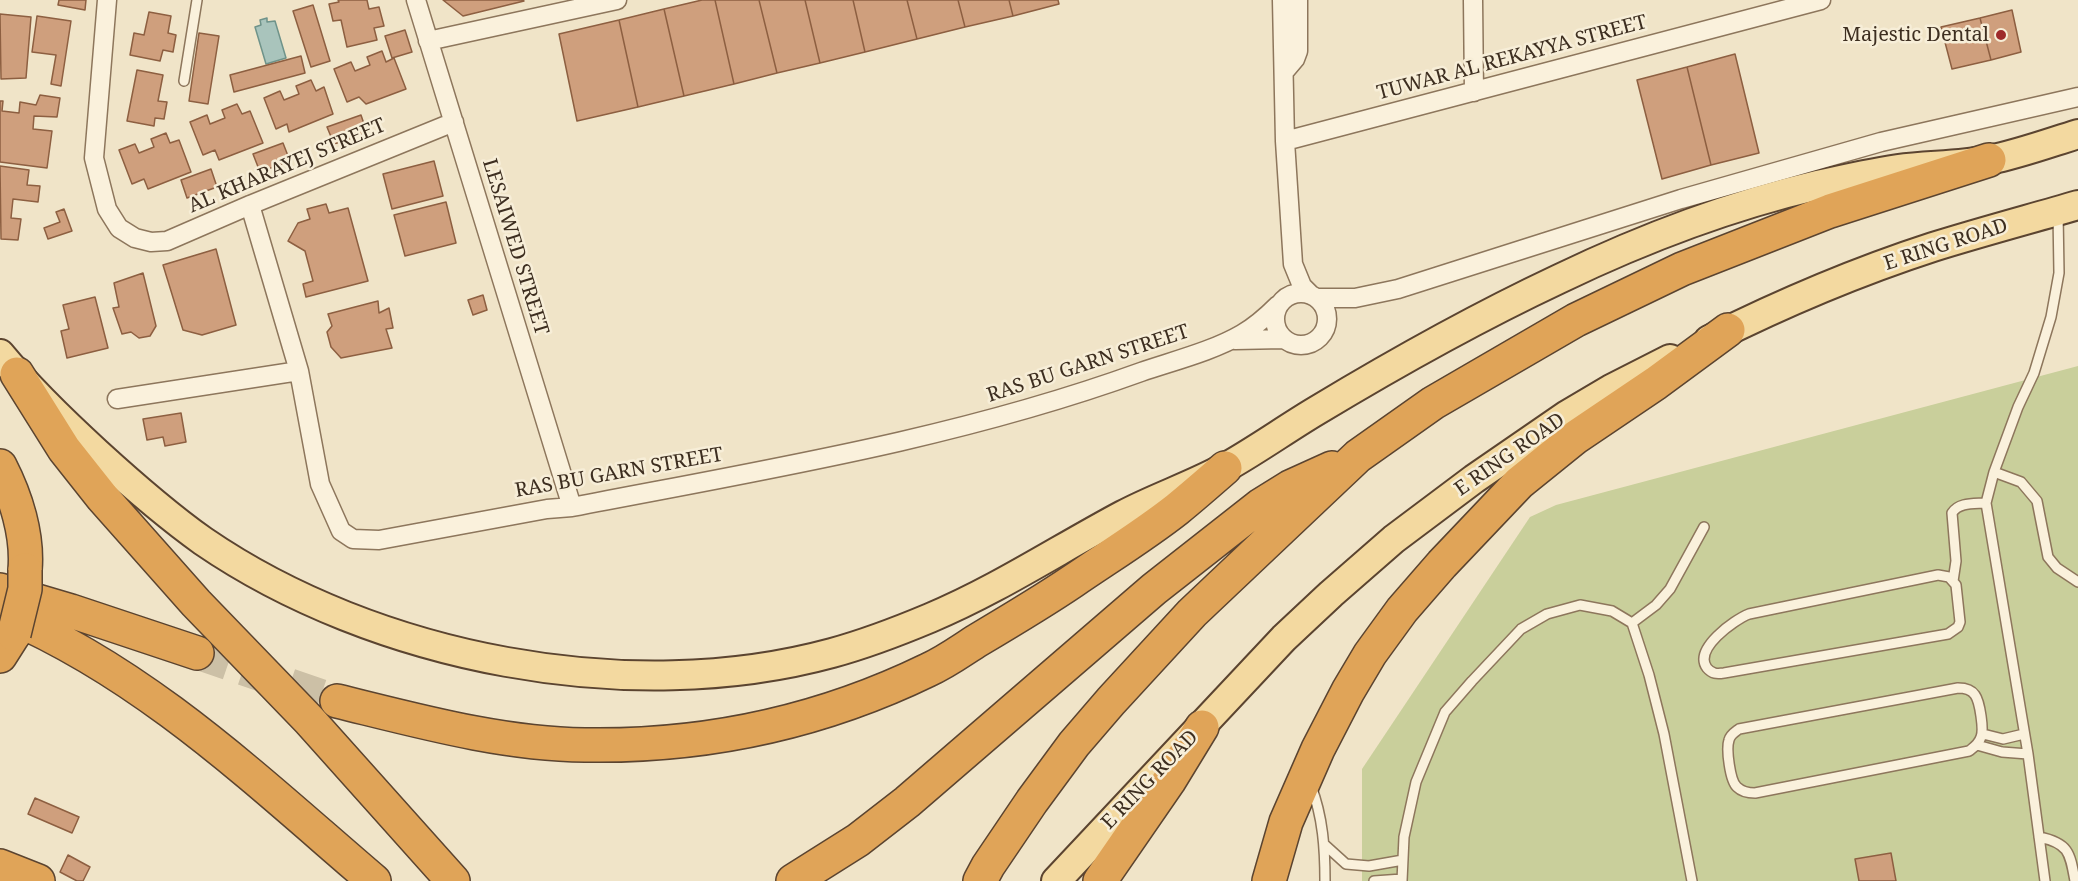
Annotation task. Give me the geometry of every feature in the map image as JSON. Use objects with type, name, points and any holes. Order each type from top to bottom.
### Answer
[{"type":"highway","points":[[980,881],[1032,801],[1074,744],[1111,701],[1192,613],[1358,456],[1433,403],[1576,320],[1631,292],[1682,269],[1830,212],[1989,160]]},
{"type":"highway","points":[[1269,881],[1286,822],[1307,774],[1348,691],[1370,654],[1402,610],[1442,564],[1520,483],[1548,459],[1728,330]]},
{"type":"highway","points":[[8,364],[64,449],[102,497],[196,603],[309,720],[453,881]]},
{"type":"highway","points":[[793,881],[858,840],[907,802],[1154,589],[1261,504],[1290,487],[1358,456]]},
{"type":"highway","points":[[0,466],[10,486],[21,524],[26,561],[25,589],[4,634],[51,635],[98,661],[170,710],[374,881]]},
{"type":"highway","points":[[337,701],[465,732],[524,741],[584,745],[644,744],[703,739],[762,728],[820,713],[876,693],[931,669],[1040,603],[1138,537],[1178,508],[1225,468]]},
{"type":"highway","points":[[0,590],[197,653]]},
{"type":"highway","points":[[1100,881],[1169,782],[1202,727]]},
{"type":"highway","points":[[0,866],[38,881]]},
{"type":"main road","points":[[8,364],[72,429],[160,509],[206,543],[299,596],[349,618],[401,636],[454,650],[530,665],[617,675],[681,675],[765,666],[830,653],[870,641],[931,618],[983,593],[1123,515],[1225,468],[1400,362],[1559,279],[1636,245],[1705,218],[1817,185],[1896,169],[1989,160],[2078,134]]},
{"type":"main road","name":"E RING ROAD","points":[[1056,881],[1284,638],[1331,594],[1394,539],[1525,443],[1602,394],[1728,330],[1807,294],[1933,247],[2068,208]]},
{"type":"street","name":"AL KHARAYEJ STREET","points":[[107,0],[94,158],[107,209],[119,228],[135,238],[151,242],[167,241],[454,122]]},
{"type":"street","name":"LESAIWED STREET","points":[[416,0],[572,507]]},
{"type":"street","points":[[428,41],[617,0]]},
{"type":"street","points":[[1282,0],[1285,141],[1293,264],[1302,286],[1324,305],[1327,314],[1324,332],[1310,344],[1301,345],[1284,339],[1275,323],[1275,314],[1282,301],[1293,264]]},
{"type":"street","points":[[1284,72],[1295,60],[1298,51],[1298,0]]},
{"type":"street","points":[[1473,0],[1474,92]]},
{"type":"street","name":"TUWAR AL REKAYYA STREET","points":[[1285,141],[1821,0]]},
{"type":"street","points":[[1282,301],[1294,293],[1355,298],[1398,290],[1681,199],[1881,142],[2078,97]]},
{"type":"street","name":"RAS BU GARN STREET","points":[[250,205],[299,371],[320,484],[341,531],[353,539],[379,540],[547,509],[572,507],[844,455],[936,434],[1097,388],[1230,340],[1255,325],[1282,301]]},
{"type":"street","name":"RAS BU GARN STREET","points":[[1230,340],[1284,339]]},
{"type":"street","points":[[117,399],[299,371]]},
{"type":"lane","points":[[184,81],[197,0]]},
{"type":"lane","points":[[2045,881],[2028,754],[1986,503],[1994,472],[2018,407],[2034,373],[2051,317],[2068,208]]},
{"type":"lane","points":[[1994,472],[2021,482],[2037,501],[2048,557],[2057,568],[2078,582]]},
{"type":"lane","points":[[1953,580],[1938,575],[1749,614],[1720,633],[1704,658],[1705,666],[1710,672],[1717,674],[1948,634],[1958,627],[1961,617],[1956,585],[1953,580],[1956,561],[1952,513],[1960,505],[1986,503]]},
{"type":"lane","points":[[1632,623],[1656,606],[1670,589],[1704,527]]},
{"type":"lane","points":[[1374,881],[1402,880],[1404,837],[1416,782],[1445,712],[1521,629],[1547,614],[1580,605],[1612,611],[1632,623],[1650,675],[1664,734],[1692,881]]},
{"type":"lane","points":[[1958,688],[1970,690],[1975,694],[1983,734],[1977,745],[1969,751],[1755,793],[1746,793],[1733,782],[1728,747],[1732,733],[1739,729],[1958,688]]},
{"type":"lane","points":[[1983,734],[2003,739],[2024,734]]},
{"type":"lane","points":[[1977,745],[2002,752],[2028,754]]},
{"type":"lane","points":[[1307,774],[1317,800],[1325,845],[1325,881]]},
{"type":"lane","points":[[2039,837],[2055,841],[2066,850],[2070,855],[2075,881]]},
{"type":"lane","points":[[1325,845],[1346,864],[1369,866],[1403,860]]},
{"type":"green space","points":[[2078,366],[2078,881],[1362,881],[1362,769],[1530,517],[1556,505]]},
{"type":"water","points":[[267,18],[267,22],[275,21],[286,58],[266,64],[255,27],[261,25],[260,20]]},
{"type":"building","points":[[59,0],[86,0],[85,10],[58,5]]},
{"type":"building","points":[[338,0],[367,0],[369,9],[379,7],[384,26],[374,28],[377,40],[347,47],[341,20],[333,21],[329,4],[339,2]]},
{"type":"building","points":[[443,0],[523,0],[524,1],[463,16]]},
{"type":"building","points":[[702,0],[715,0],[734,84],[684,96],[664,9]]},
{"type":"building","points":[[715,0],[759,0],[777,73],[734,84]]},
{"type":"building","points":[[759,0],[805,0],[820,63],[777,73]]},
{"type":"building","points":[[805,0],[853,0],[865,52],[820,63]]},
{"type":"building","points":[[853,0],[907,0],[917,39],[865,52]]},
{"type":"building","points":[[907,0],[958,0],[965,27],[917,39]]},
{"type":"building","points":[[958,0],[1009,0],[1013,16],[965,27]]},
{"type":"building","points":[[1009,0],[1058,0],[1059,4],[1013,16]]},
{"type":"building","points":[[313,5],[330,61],[311,67],[293,11]]},
{"type":"building","points":[[664,9],[684,96],[638,107],[619,20]]},
{"type":"building","name":"Majestic Dental","points":[[2012,10],[2021,52],[1991,60],[1980,18]]},
{"type":"building","points":[[149,12],[171,16],[168,33],[176,35],[173,52],[163,50],[160,61],[130,55],[134,33],[144,35]]},
{"type":"building","points":[[0,14],[31,17],[26,78],[1,79]]},
{"type":"building","points":[[37,16],[71,21],[61,86],[51,84],[56,55],[32,52]]},
{"type":"building","points":[[1980,18],[1991,60],[1952,69],[1941,27]]},
{"type":"building","points":[[619,20],[638,107],[577,121],[559,34]]},
{"type":"building","points":[[405,30],[412,52],[392,58],[385,36]]},
{"type":"building","points":[[199,33],[219,36],[208,104],[189,101]]},
{"type":"building","points":[[382,51],[386,62],[394,58],[406,89],[366,104],[359,97],[347,102],[334,69],[351,62],[355,71],[370,65],[367,57]]},
{"type":"building","points":[[1735,54],[1759,153],[1711,165],[1687,67]]},
{"type":"building","points":[[301,56],[305,73],[234,92],[230,75]]},
{"type":"building","points":[[1687,67],[1711,165],[1662,179],[1637,80]]},
{"type":"building","points":[[137,70],[163,75],[158,101],[167,102],[164,119],[155,118],[154,126],[127,121]]},
{"type":"building","points":[[311,80],[316,91],[324,87],[333,114],[289,132],[287,124],[276,129],[264,98],[280,91],[284,100],[299,94],[296,86]]},
{"type":"building","points":[[40,95],[60,98],[57,117],[34,116],[33,129],[52,131],[47,168],[0,162],[0,101],[3,101],[2,111],[19,113],[20,102],[36,105]]},
{"type":"building","points":[[237,104],[242,114],[250,111],[263,143],[219,160],[215,150],[203,155],[190,122],[207,115],[210,124],[225,118],[222,110]]},
{"type":"building","points":[[361,115],[367,133],[334,144],[327,127]]},
{"type":"building","points":[[166,133],[170,143],[179,140],[191,172],[148,189],[144,179],[132,184],[119,150],[135,144],[139,153],[154,147],[151,139]]},
{"type":"building","points":[[283,143],[290,161],[260,172],[253,154]]},
{"type":"building","points":[[434,161],[443,196],[392,209],[383,174]]},
{"type":"building","points":[[0,166],[29,170],[27,185],[40,186],[38,202],[13,199],[11,218],[21,219],[18,240],[1,239]]},
{"type":"building","points":[[211,169],[217,187],[187,198],[181,180]]},
{"type":"building","points":[[446,202],[456,243],[405,256],[394,215]]},
{"type":"building","points":[[326,204],[329,213],[348,208],[368,281],[306,297],[303,284],[313,281],[305,251],[288,241],[298,223],[310,219],[307,209]]},
{"type":"building","points":[[64,209],[72,231],[48,239],[44,228],[60,222],[56,212]]},
{"type":"building","points":[[216,249],[236,325],[202,335],[183,330],[163,265]]},
{"type":"building","points":[[143,273],[156,326],[150,336],[139,338],[131,332],[122,334],[113,308],[119,307],[114,283]]},
{"type":"building","points":[[483,295],[487,310],[473,315],[468,300]]},
{"type":"building","points":[[95,297],[108,348],[67,358],[61,331],[69,329],[63,305]]},
{"type":"building","points":[[378,301],[379,313],[389,308],[393,328],[386,329],[392,348],[341,358],[331,347],[327,332],[332,326],[328,314]]},
{"type":"building","points":[[181,413],[186,442],[165,446],[163,437],[147,440],[143,419]]},
{"type":"building","points":[[35,798],[79,817],[72,833],[28,814]]},
{"type":"building","points":[[1891,853],[1896,881],[1859,881],[1855,859]]},
{"type":"building","points":[[68,855],[90,867],[83,881],[77,881],[60,872]]},
{"type":"tunnel","points":[[197,653],[337,701]]},
{"type":"place","name":"Majestic Dental","points":[[2001,35]]}]
